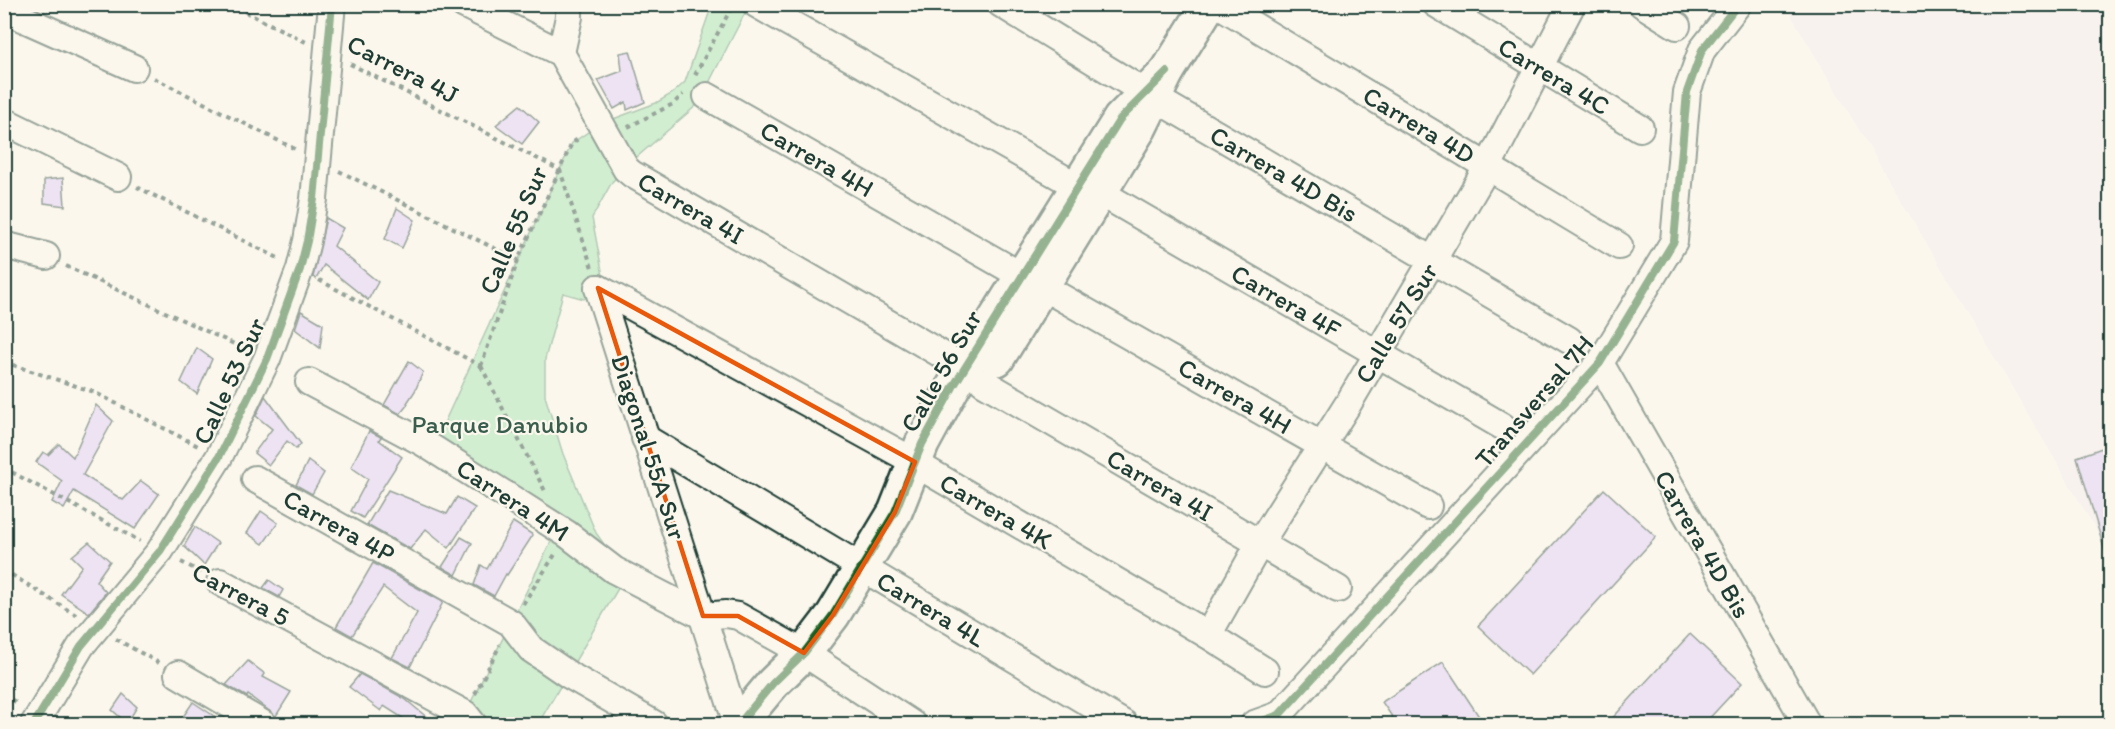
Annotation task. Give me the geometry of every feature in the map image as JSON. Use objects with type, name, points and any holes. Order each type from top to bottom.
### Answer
[{"type":"street","name":"Calle 53 Sur","points":[[34,724],[81,646],[160,551],[219,457],[267,359],[300,270],[307,241],[314,199],[332,4]]},
{"type":"street","points":[[463,4],[561,53],[569,17],[569,4]]},
{"type":"street","name":"Carrera 4F","points":[[756,4],[1089,190],[1502,426]]},
{"type":"street","name":"Carrera 4D Bis","points":[[1001,4],[1156,87],[1433,261],[1569,340]]},
{"type":"street","name":"Calle 56 Sur","points":[[738,724],[773,683],[804,652],[833,615],[974,375],[1089,190],[1140,128],[1156,87],[1209,4]]},
{"type":"street","name":"Carrera 4D","points":[[1218,4],[1619,246]]},
{"type":"street","name":"Carrera 4C","points":[[1436,4],[1640,128]]},
{"type":"street","name":"Calle 57 Sur","points":[[1208,635],[1260,543],[1322,445],[1488,166],[1572,4]]},
{"type":"street","points":[[1642,4],[1677,26]]},
{"type":"street","name":"Transversal 7H","points":[[1254,724],[1279,715],[1600,363],[1674,241],[1687,92],[1702,50],[1738,4]]},
{"type":"street","points":[[4,10],[134,68]]},
{"type":"street","name":"Carrera 4I","points":[[561,53],[626,169],[633,174],[1338,589]]},
{"type":"street","name":"Carrera 4H","points":[[696,88],[1428,506]]},
{"type":"street","points":[[4,121],[118,177]]},
{"type":"street","points":[[4,245],[46,256]]},
{"type":"street","name":"Diagonal 55A Sur","points":[[598,288],[738,724]]},
{"type":"street","name":"Carrera 4K","points":[[598,288],[922,467],[1208,635],[1265,671]]},
{"type":"street","name":"Carrera 4D Bis","points":[[1600,363],[1807,724]]},
{"type":"street","name":"Carrera 4M","points":[[309,382],[424,443],[567,534],[614,570],[703,616],[726,614],[738,616],[804,652],[912,724]]},
{"type":"street","name":"Carrera 4L","points":[[645,438],[1124,724]]},
{"type":"street","name":"Carrera 4P","points":[[255,478],[511,623],[531,650],[569,675],[654,724]]},
{"type":"street","name":"Carrera 5","points":[[220,582],[465,714],[473,724]]},
{"type":"street","points":[[178,674],[262,724]]},
{"type":"path","points":[[560,170],[598,288]]},
{"type":"path","points":[[46,256],[267,359]]},
{"type":"path","points":[[4,362],[94,392],[219,457]]},
{"type":"highlighted area","points":[[598,288],[915,462],[895,512],[833,615],[804,653],[738,616],[703,616]]},
{"type":"shaded area","points":[[1785,5],[2110,5],[2110,554],[2053,456]]},
{"type":"green space","name":"Parque Danubio","points":[[712,5],[749,5],[698,104],[630,163],[612,182],[592,218],[604,281],[584,299],[563,293],[545,359],[545,396],[563,454],[596,533],[626,575],[538,724],[460,724],[561,522],[435,443],[572,143],[600,124],[656,103],[673,93],[685,82]]},
{"type":"building","points":[[630,51],[645,102],[627,110],[626,102],[614,109],[598,80],[622,71],[620,53]]},
{"type":"building","points":[[520,105],[539,122],[522,144],[496,125]]},
{"type":"building","points":[[63,178],[65,206],[44,203],[44,180]]},
{"type":"building","points":[[397,208],[415,220],[402,248],[385,239]]},
{"type":"building","points":[[326,218],[343,228],[334,246],[378,282],[368,300],[324,265],[316,279],[313,277]]},
{"type":"building","points":[[301,311],[323,324],[320,348],[295,329]]},
{"type":"building","points":[[197,348],[212,359],[197,394],[181,382]]},
{"type":"building","points":[[409,361],[423,372],[408,404],[400,414],[384,405]]},
{"type":"building","points":[[265,396],[301,444],[296,449],[287,441],[269,465],[254,453],[272,429],[256,416]]},
{"type":"building","points":[[96,405],[113,421],[83,475],[123,500],[141,481],[159,494],[135,529],[74,491],[64,509],[52,502],[62,481],[36,462],[43,452],[48,455],[59,444],[73,457]]},
{"type":"building","points":[[369,431],[381,437],[379,440],[402,457],[363,518],[351,511],[368,479],[351,467]]},
{"type":"building","points":[[2110,445],[2110,551],[2105,552],[2077,457]]},
{"type":"building","points":[[308,461],[324,473],[312,494],[296,485]]},
{"type":"building","points":[[1604,489],[1656,537],[1530,675],[1478,626]]},
{"type":"building","points":[[388,490],[447,514],[457,497],[475,508],[449,548],[426,529],[410,549],[367,525]]},
{"type":"building","points":[[261,511],[278,523],[263,544],[247,533]]},
{"type":"building","points":[[513,522],[533,535],[494,596],[474,585],[481,565],[487,569]]},
{"type":"building","points":[[195,527],[218,543],[204,565],[184,546]]},
{"type":"building","points":[[461,537],[472,543],[456,575],[442,567]]},
{"type":"building","points":[[89,542],[110,561],[96,581],[106,592],[89,613],[61,594],[82,566],[72,556]]},
{"type":"building","points":[[373,563],[443,602],[410,667],[392,658],[417,613],[383,587],[352,636],[336,627]]},
{"type":"building","points":[[269,580],[283,590],[279,597],[263,588]]},
{"type":"building","points":[[1690,634],[1742,683],[1704,724],[1607,724]]},
{"type":"building","points":[[248,661],[265,674],[263,677],[291,692],[276,716],[248,695],[247,697],[226,685]]},
{"type":"building","points":[[1443,662],[1484,724],[1397,724],[1382,702]]},
{"type":"building","points":[[360,674],[405,699],[435,724],[412,724],[384,706],[381,711],[349,687]]},
{"type":"building","points":[[123,694],[137,707],[127,723],[112,710]]},
{"type":"building","points":[[193,702],[226,724],[178,724]]},
{"type":"cycle path","points":[[34,724],[81,646],[160,551],[219,457],[267,359],[300,269],[307,241],[314,199],[332,4]]},
{"type":"cycle path","points":[[1254,724],[1279,715],[1600,363],[1674,241],[1687,92],[1702,50],[1738,4]]},
{"type":"cycle path","points":[[739,724],[773,683],[804,653],[833,615],[895,512],[922,444],[953,387],[1120,119],[1167,72]]}]
